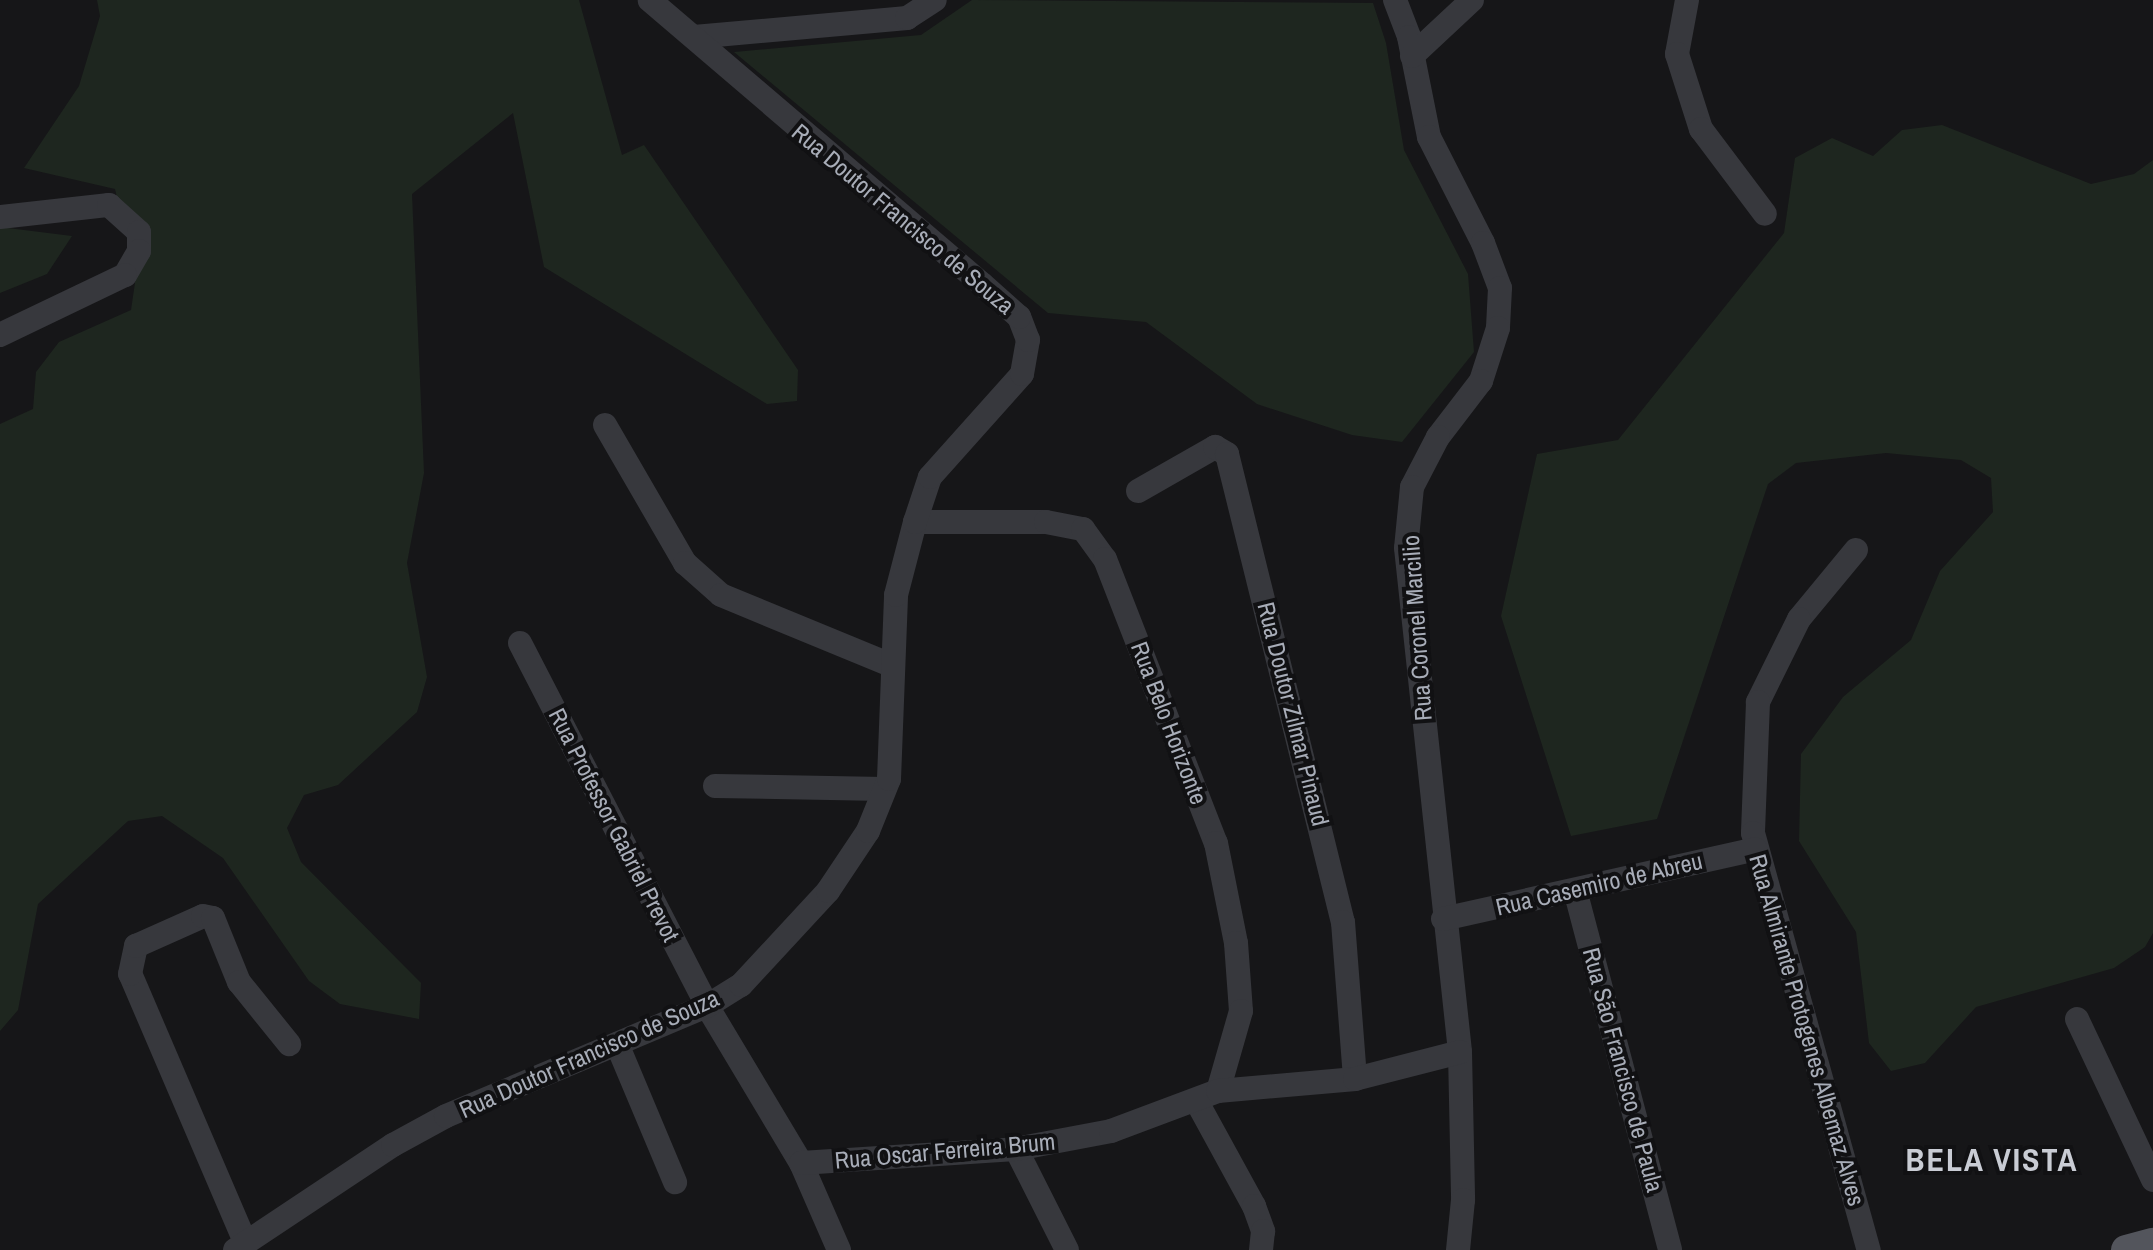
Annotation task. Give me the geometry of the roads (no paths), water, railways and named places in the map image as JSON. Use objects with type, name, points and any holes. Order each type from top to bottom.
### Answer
[{"type":"main road","points":[[2126,1250],[2153,1243]]},
{"type":"street","name":"Rua Doutor Francisco de Souza","points":[[241,1247],[393,1145],[446,1116],[707,1006],[741,985],[828,891],[868,831],[884,789],[894,720],[896,595],[930,477],[1022,374],[1028,340],[1019,317],[650,0]]},
{"type":"street","points":[[694,37],[907,18],[935,0]]},
{"type":"street","name":"Rua Coronel Marcilio","points":[[1395,0],[1412,56],[1429,137],[1483,243],[1500,288],[1498,328],[1481,381],[1438,437],[1412,487],[1406,548],[1443,919],[1460,1052],[1463,1200],[1458,1250]]},
{"type":"street","points":[[1412,56],[1472,0]]},
{"type":"street","points":[[1687,0],[1677,54],[1701,129],[1765,214]]},
{"type":"street","points":[[0,217],[109,205],[139,232],[139,251],[125,275],[0,335]]},
{"type":"street","points":[[605,425],[685,563],[721,595],[893,666]]},
{"type":"street","name":"Rua Doutor Zilmar Pinaud","points":[[1138,491],[1215,447],[1227,454],[1343,922],[1355,1079]]},
{"type":"street","name":"Rua Belo Horizonte","points":[[915,522],[1046,522],[1083,529],[1105,559],[1216,843],[1236,943],[1241,1011],[1208,1097]]},
{"type":"street","name":"Rua Almirante Protogenes Albemaz Alves","points":[[1856,550],[1799,619],[1758,702],[1755,849],[1869,1250]]},
{"type":"street","name":"Rua Professor Gabriel Prevot","points":[[520,643],[707,1006],[801,1163],[839,1250]]},
{"type":"street","points":[[715,786],[884,789]]},
{"type":"street","name":"Rua Casemiro de Abreu","points":[[1443,919],[1755,849]]},
{"type":"street","name":"Rua São Francisco de Paula","points":[[1575,890],[1670,1250]]},
{"type":"street","points":[[241,1247],[130,974],[136,946],[203,916],[213,918],[239,982],[289,1044]]},
{"type":"street","points":[[2077,1019],[2153,1180]]},
{"type":"street","points":[[617,1044],[675,1182]]},
{"type":"street","name":"Rua Oscar Ferreira Brum","points":[[801,1163],[1016,1149],[1111,1131],[1208,1097],[1355,1079],[1460,1052]]},
{"type":"street","points":[[1208,1097],[1263,1231],[1261,1250]]},
{"type":"street","points":[[1016,1149],[1067,1250]]},
{"type":"district","name":"BELA VISTA","points":[[1992,1160]]}]
